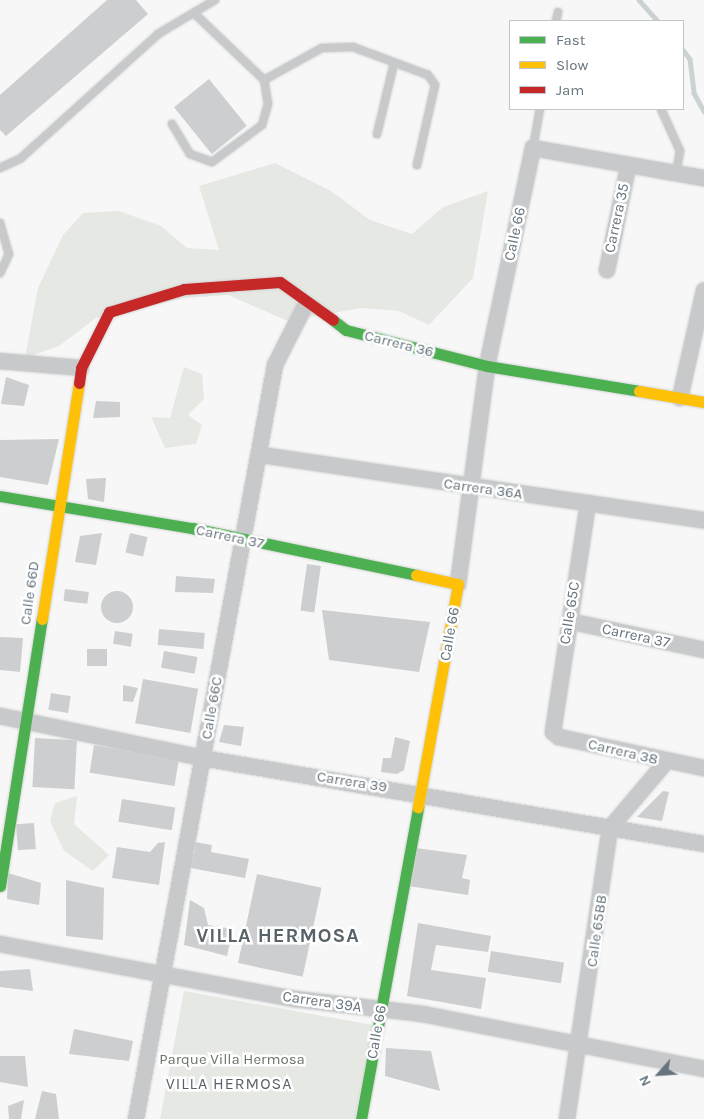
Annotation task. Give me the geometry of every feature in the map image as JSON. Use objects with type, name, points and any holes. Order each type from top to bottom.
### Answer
[{"type":"street","name":"Carrera 35","points":[[533,148],[704,178]]},
{"type":"street","name":"Calle 66","points":[[361,1119],[422,793],[458,584],[487,366],[533,148]]},
{"type":"street","name":"Carrera 35","points":[[607,270],[628,166]]},
{"type":"street","name":"Carrera 36","points":[[110,312],[184,289],[264,280],[280,282],[306,304],[346,330],[487,366],[704,402]]},
{"type":"street","points":[[680,398],[704,291]]},
{"type":"street","name":"Calle 66C","points":[[136,1119],[242,542],[262,455],[275,365],[306,304]]},
{"type":"street","name":"Calle 66D","points":[[0,886],[58,505],[81,368],[110,312]]},
{"type":"street","points":[[0,362],[81,368]]},
{"type":"street","name":"Carrera 36A","points":[[262,455],[470,488],[704,520]]},
{"type":"street","name":"Carrera 37","points":[[0,496],[58,505],[458,584]]},
{"type":"street","name":"Calle 65C","points":[[551,724],[588,503]]},
{"type":"street","name":"Carrera 37","points":[[569,621],[704,650]]},
{"type":"street","name":"Carrera 39","points":[[0,716],[202,758],[422,793],[704,844]]},
{"type":"street","name":"Carrera 38","points":[[551,724],[559,737],[666,762],[704,768]]},
{"type":"street","points":[[610,828],[666,762]]},
{"type":"street","name":"Calle 65BB","points":[[567,1119],[580,1047],[610,828]]},
{"type":"street","name":"Carrera 39A","points":[[0,944],[295,999],[381,1010],[704,1069]]},
{"type":"lane","points":[[0,168],[21,158],[158,34],[196,15],[214,0]]},
{"type":"lane","points":[[556,20],[558,12]]},
{"type":"lane","points":[[172,124],[190,154],[212,162],[262,124],[268,104],[264,80],[196,15]]},
{"type":"lane","points":[[264,80],[322,48],[353,47],[428,75],[435,86],[418,164]]},
{"type":"lane","points":[[377,134],[394,63]]},
{"type":"lane","points":[[533,148],[540,110]]},
{"type":"lane","points":[[662,110],[680,151],[676,174]]},
{"type":"lane","points":[[0,223],[9,254],[0,273]]},
{"type":"green space","points":[[275,163],[331,191],[370,220],[412,234],[443,207],[488,191],[473,278],[429,325],[399,311],[361,308],[288,321],[228,295],[185,298],[96,318],[59,346],[25,358],[38,288],[63,235],[83,213],[119,211],[161,226],[187,248],[219,250],[199,186]]},
{"type":"green space","points":[[184,367],[202,374],[204,399],[188,415],[202,425],[196,444],[165,448],[151,417],[170,418]]},
{"type":"green space","points":[[77,796],[74,824],[109,855],[93,871],[64,851],[50,821],[55,803]]},
{"type":"green space","name":"Parque Villa Hermosa","points":[[184,991],[373,1025],[355,1119],[160,1119]]},
{"type":"building","points":[[107,0],[136,0],[148,14],[6,136],[0,130],[0,95]]},
{"type":"building","points":[[209,79],[247,126],[212,154],[174,107]]},
{"type":"building","points":[[6,377],[29,385],[24,406],[1,404]]},
{"type":"building","points":[[96,401],[120,402],[120,417],[93,418]]},
{"type":"building","points":[[59,439],[48,485],[0,477],[0,440]]},
{"type":"building","points":[[106,478],[104,502],[88,499],[86,479]]},
{"type":"building","points":[[102,533],[96,565],[75,562],[80,536]]},
{"type":"building","points":[[130,533],[148,537],[143,557],[126,552]]},
{"type":"building","points":[[307,564],[321,566],[314,612],[300,611]]},
{"type":"building","points":[[176,576],[215,579],[213,593],[175,592]]},
{"type":"building","points":[[65,589],[89,592],[87,604],[64,601]]},
{"type":"building","points":[[117,591],[123,592],[128,596],[132,601],[132,613],[128,618],[123,622],[117,623],[111,622],[106,618],[102,613],[101,607],[102,601],[106,596],[111,592]]},
{"type":"building","points":[[322,610],[430,622],[419,672],[329,660]]},
{"type":"building","points":[[159,629],[205,633],[203,649],[158,645]]},
{"type":"building","points":[[115,631],[133,634],[131,647],[113,644]]},
{"type":"building","points":[[0,637],[23,638],[20,672],[0,670]]},
{"type":"building","points":[[87,649],[107,649],[107,666],[87,666]]},
{"type":"building","points":[[164,651],[197,657],[195,674],[161,668]]},
{"type":"building","points":[[143,679],[198,689],[190,733],[135,723]]},
{"type":"building","points":[[123,685],[138,688],[133,702],[123,701]]},
{"type":"building","points":[[51,693],[71,696],[68,713],[48,710]]},
{"type":"building","points":[[224,725],[244,727],[241,746],[219,742]]},
{"type":"building","points":[[395,737],[410,741],[404,770],[397,774],[381,772],[383,758],[391,758]]},
{"type":"building","points":[[35,738],[77,740],[74,789],[32,787]]},
{"type":"building","points":[[94,745],[179,758],[175,786],[90,773]]},
{"type":"building","points":[[663,791],[669,792],[662,821],[637,817]]},
{"type":"building","points":[[122,799],[175,807],[172,830],[118,822]]},
{"type":"building","points":[[34,823],[36,849],[18,850],[16,824]]},
{"type":"building","points":[[165,842],[159,885],[112,878],[117,847],[150,852],[158,843]]},
{"type":"building","points":[[195,842],[212,845],[211,852],[249,859],[245,878],[185,867],[187,853],[194,854]]},
{"type":"building","points":[[416,848],[467,855],[462,878],[470,880],[468,895],[408,886]]},
{"type":"building","points":[[8,873],[41,883],[39,905],[7,899]]},
{"type":"building","points":[[257,874],[322,888],[303,977],[238,963]]},
{"type":"building","points":[[66,880],[104,888],[103,940],[66,936]]},
{"type":"building","points":[[190,900],[204,908],[208,925],[233,929],[227,956],[184,945]]},
{"type":"building","points":[[418,923],[491,936],[488,952],[436,945],[431,970],[486,978],[481,1009],[407,996]]},
{"type":"building","points":[[491,951],[564,963],[561,983],[488,972]]},
{"type":"building","points":[[30,969],[33,991],[0,987],[0,971]]},
{"type":"building","points":[[74,1029],[133,1041],[129,1061],[69,1054]]},
{"type":"building","points":[[386,1048],[431,1051],[440,1091],[385,1076]]},
{"type":"building","points":[[0,1056],[25,1056],[28,1087],[0,1082]]},
{"type":"building","points":[[42,1091],[56,1094],[59,1119],[35,1119]]},
{"type":"building","points":[[24,1100],[21,1119],[9,1119],[8,1106]]},
{"type":"waterway","points":[[639,0],[657,20]]},
{"type":"waterway","points":[[684,51],[690,59],[694,93],[704,111]]},
{"type":"traffic: fast","points":[[333,320],[346,330],[487,366],[639,391]]},
{"type":"traffic: fast","points":[[0,496],[192,528],[416,575]]},
{"type":"traffic: fast","points":[[0,886],[42,619]]},
{"type":"traffic: fast","points":[[361,1119],[418,807]]},
{"type":"traffic: slow","points":[[42,619],[79,383]]},
{"type":"traffic: slow","points":[[639,391],[704,402]]},
{"type":"traffic: slow","points":[[416,575],[458,584],[418,807]]},
{"type":"traffic: jam","points":[[79,383],[81,368],[109,312],[184,289],[280,282],[333,320]]},
{"type":"district","name":"VILLA HERMOSA","points":[[278,935]]},
{"type":"district","name":"VILLA HERMOSA","points":[[229,1084]]}]
